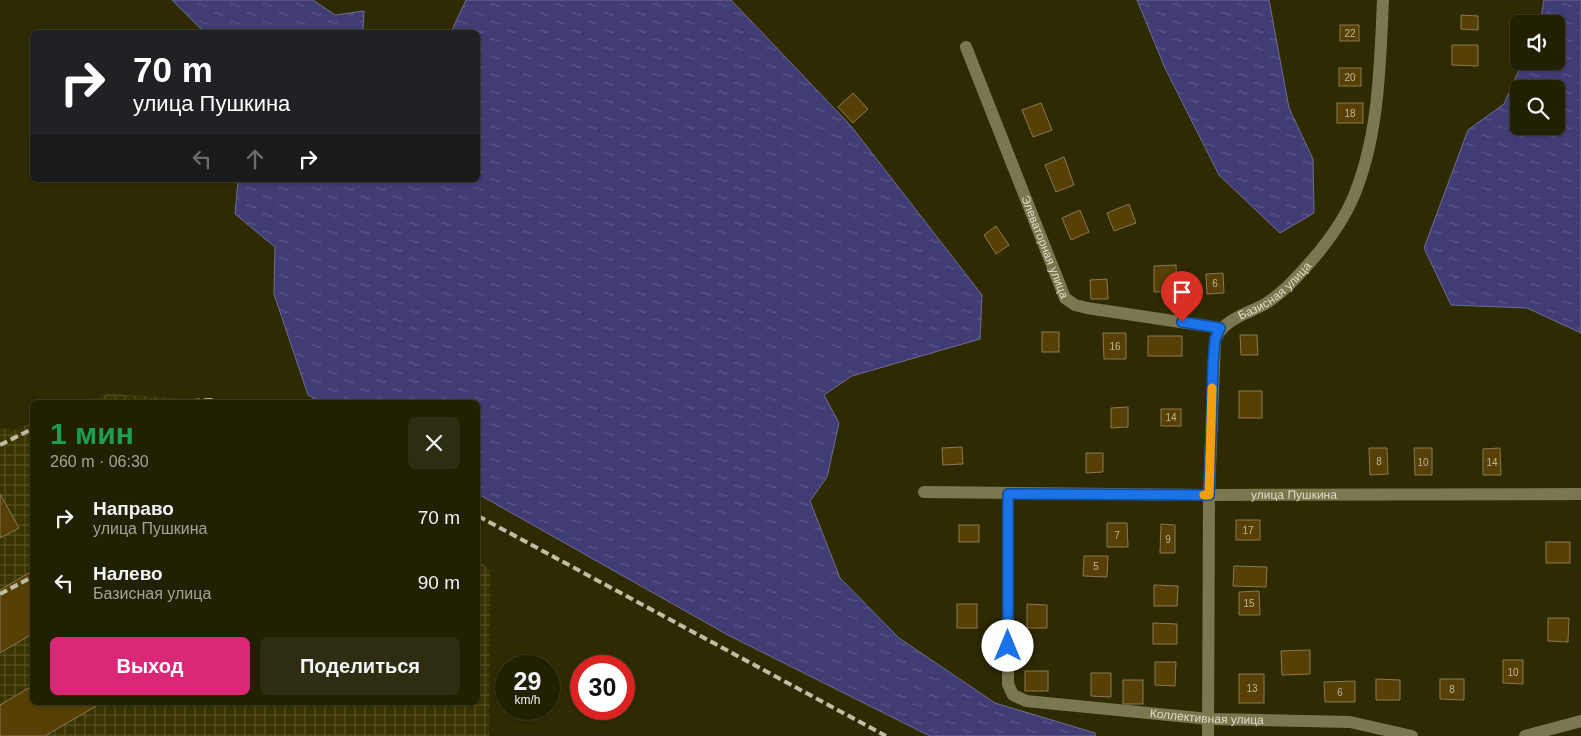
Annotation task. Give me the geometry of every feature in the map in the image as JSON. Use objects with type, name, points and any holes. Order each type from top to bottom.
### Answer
[{"type":"street","name":"Базисная улица","points":[[1220,328],[1234,318],[1265,305],[1286,288],[1308,265],[1352,201],[1364,170],[1374,118],[1380,66],[1383,0]]},
{"type":"street","name":"Элеваторная улица","points":[[966,47],[1065,298],[1075,305],[1087,308],[1220,328]]},
{"type":"street","points":[[1208,736],[1209,495],[1213,363],[1215,339],[1220,328]]},
{"type":"street","name":"улица Пушкина","points":[[924,492],[1209,495],[1581,494]]},
{"type":"street","name":"Коллективная улица","points":[[1008,494],[1008,684],[1013,695],[1026,701],[1209,719],[1350,722],[1412,736]]},
{"type":"street","points":[[1525,736],[1581,721]]},
{"type":"shaded area","points":[[108,394],[211,400],[92,400]]},
{"type":"shaded area","points":[[30,424],[30,705],[480,705],[480,562],[490,570],[489,736],[0,736],[0,428],[13,430]]},
{"type":"water","points":[[172,0],[313,0],[335,15],[364,11],[363,30],[202,30]]},
{"type":"water","points":[[466,0],[731,0],[851,126],[982,295],[980,339],[852,376],[824,395],[839,423],[827,477],[810,501],[840,578],[899,638],[995,703],[1095,733],[1096,736],[930,736],[726,634],[480,495],[480,400],[317,400],[308,395],[274,294],[275,247],[235,214],[238,182],[480,182],[480,30],[452,30]]},
{"type":"water","points":[[1137,0],[1269,0],[1289,108],[1313,159],[1314,213],[1280,233],[1219,175],[1165,68]]},
{"type":"water","points":[[1544,0],[1581,0],[1581,333],[1527,308],[1451,305],[1424,248],[1468,130],[1504,104],[1510,90],[1510,135],[1565,135],[1565,80],[1515,80],[1519,70],[1565,70],[1565,15],[1542,15]]},
{"type":"building","points":[[1461,15],[1478,16],[1478,30],[1461,29]]},
{"type":"building","points":[[1340,25],[1359,25],[1359,41],[1340,41]]},
{"type":"building","points":[[1452,45],[1478,45],[1478,66],[1452,65]]},
{"type":"building","points":[[1339,68],[1361,68],[1361,86],[1339,86]]},
{"type":"building","points":[[853,93],[868,109],[853,123],[838,107]]},
{"type":"building","points":[[1041,103],[1052,130],[1033,137],[1022,110]]},
{"type":"building","points":[[1337,103],[1363,103],[1363,123],[1337,123]]},
{"type":"building","points":[[1064,157],[1074,185],[1056,192],[1045,165]]},
{"type":"building","points":[[1129,204],[1136,223],[1114,231],[1107,213]]},
{"type":"building","points":[[1080,210],[1089,232],[1071,240],[1062,218]]},
{"type":"building","points":[[996,226],[1009,245],[996,254],[984,235]]},
{"type":"building","points":[[1176,265],[1177,291],[1154,292],[1154,266]]},
{"type":"building","points":[[1223,273],[1224,293],[1207,294],[1206,274]]},
{"type":"building","points":[[1107,279],[1108,299],[1091,299],[1090,280]]},
{"type":"building","points":[[1042,332],[1059,332],[1059,352],[1042,352]]},
{"type":"building","points":[[1103,333],[1126,333],[1126,359],[1104,359]]},
{"type":"building","points":[[1240,335],[1257,335],[1258,355],[1241,355]]},
{"type":"building","points":[[1148,336],[1182,336],[1182,356],[1148,356]]},
{"type":"building","points":[[1239,391],[1262,391],[1262,418],[1239,418]]},
{"type":"building","points":[[1128,407],[1128,427],[1111,428],[1111,408]]},
{"type":"building","points":[[1161,409],[1181,409],[1181,426],[1161,426]]},
{"type":"building","points":[[962,447],[963,464],[943,465],[942,448]]},
{"type":"building","points":[[1369,448],[1387,448],[1388,474],[1370,475]]},
{"type":"building","points":[[1414,448],[1432,448],[1432,475],[1415,475]]},
{"type":"building","points":[[1500,448],[1501,475],[1483,475],[1483,449]]},
{"type":"building","points":[[1086,453],[1103,453],[1103,472],[1086,473]]},
{"type":"building","points":[[0,494],[19,528],[0,538]]},
{"type":"building","points":[[1236,520],[1260,520],[1260,540],[1236,540]]},
{"type":"building","points":[[1107,523],[1127,523],[1128,547],[1107,547]]},
{"type":"building","points":[[1161,524],[1175,525],[1175,553],[1160,553]]},
{"type":"building","points":[[959,525],[979,525],[979,542],[959,542]]},
{"type":"building","points":[[1546,542],[1570,542],[1570,563],[1546,563]]},
{"type":"building","points":[[1084,556],[1108,556],[1107,577],[1083,576]]},
{"type":"building","points":[[1234,566],[1267,567],[1266,587],[1233,586]]},
{"type":"building","points":[[30,572],[30,635],[0,653],[0,590]]},
{"type":"building","points":[[1154,585],[1178,586],[1177,606],[1154,606]]},
{"type":"building","points":[[1259,591],[1260,615],[1239,615],[1239,592]]},
{"type":"building","points":[[957,604],[977,604],[977,628],[957,628]]},
{"type":"building","points":[[1027,604],[1047,605],[1047,628],[1027,628]]},
{"type":"building","points":[[1548,618],[1569,618],[1568,642],[1548,641]]},
{"type":"building","points":[[1153,623],[1177,624],[1177,644],[1153,644]]},
{"type":"building","points":[[1310,650],[1310,674],[1282,675],[1281,651]]},
{"type":"building","points":[[1503,660],[1523,660],[1523,684],[1503,683]]},
{"type":"building","points":[[1155,662],[1176,662],[1175,686],[1155,685]]},
{"type":"building","points":[[1025,671],[1048,671],[1048,691],[1025,691]]},
{"type":"building","points":[[1091,673],[1111,673],[1111,697],[1091,696]]},
{"type":"building","points":[[1239,674],[1264,674],[1264,703],[1239,703]]},
{"type":"building","points":[[1376,679],[1400,680],[1400,700],[1376,700]]},
{"type":"building","points":[[1440,679],[1464,679],[1464,700],[1440,699]]},
{"type":"building","points":[[1123,680],[1143,680],[1143,704],[1123,704]]},
{"type":"building","points":[[1355,681],[1355,702],[1325,702],[1324,682]]},
{"type":"building","points":[[30,687],[30,705],[98,705],[45,736],[0,736],[0,705]]},
{"type":"railway","points":[[0,445],[30,430]]},
{"type":"railway","points":[[480,517],[886,736]]},
{"type":"railway","points":[[0,594],[30,578]]},
{"type":"slow traffic","points":[[1204,495],[1209,495],[1212,388]]},
{"type":"route","points":[[1008,646],[1008,494],[1209,495],[1213,363],[1215,339],[1220,328],[1182,322]]}]
